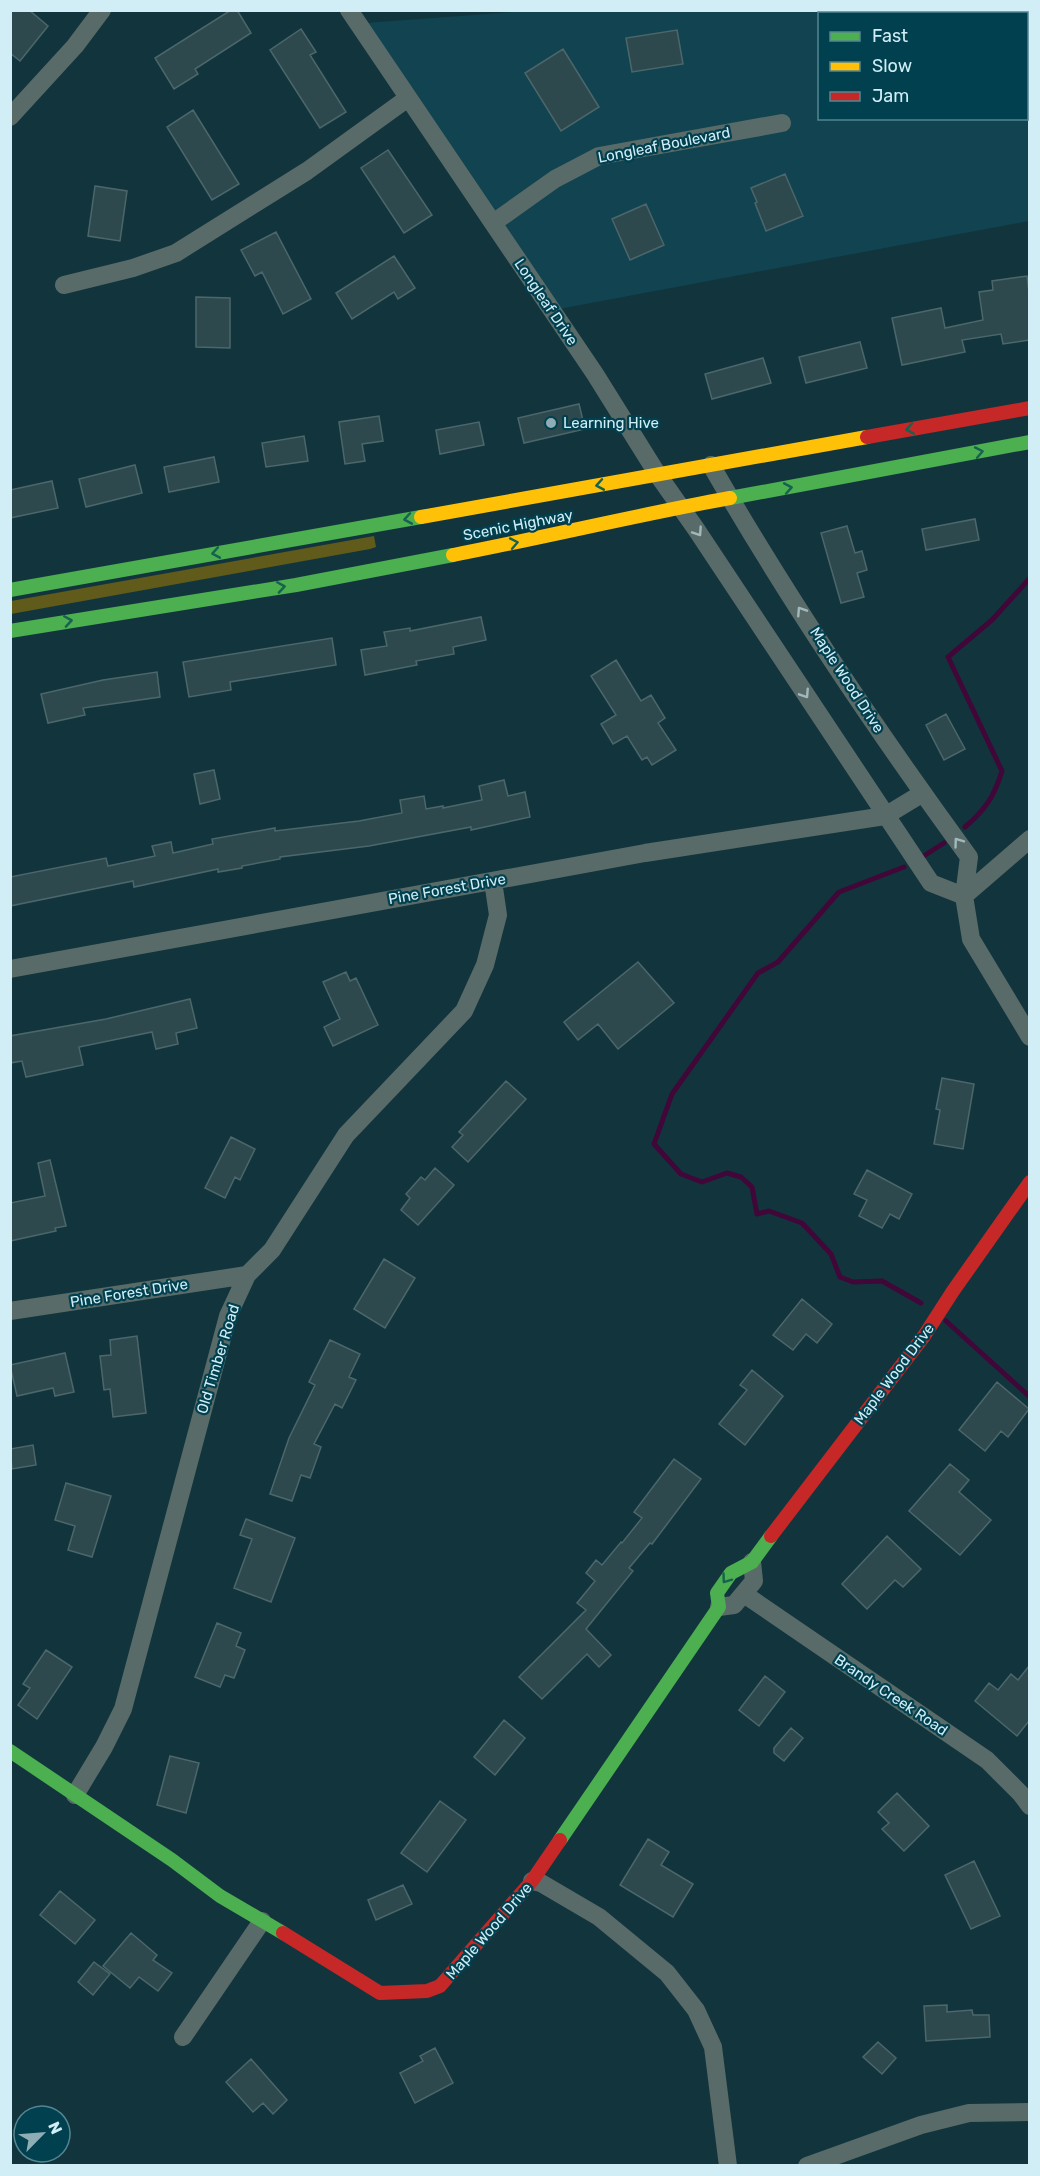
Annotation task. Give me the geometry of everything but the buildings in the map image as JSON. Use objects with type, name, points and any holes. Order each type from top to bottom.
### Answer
[{"type":"main road","name":"Scenic Highway","points":[[10,590],[1029,408]]},
{"type":"main road","name":"Scenic Highway","points":[[10,631],[296,585],[552,536],[680,507],[1029,442]]},
{"type":"main road","name":"Maple Wood Drive","points":[[10,1750],[172,1860],[220,1896],[380,1993],[427,1992],[441,1986],[532,1881],[719,1607],[717,1593],[724,1581],[735,1567],[752,1562],[924,1336],[1029,1182]]},
{"type":"street","points":[[10,117],[75,46],[102,10]]},
{"type":"street","name":"Longleaf Drive","points":[[349,10],[595,374],[680,507]]},
{"type":"street","points":[[64,285],[133,268],[176,253],[307,171],[408,98]]},
{"type":"street","name":"Longleaf Boulevard","points":[[493,223],[555,179],[599,156],[782,123]]},
{"type":"street","name":"Maple Wood Drive","points":[[711,465],[794,600],[922,793],[969,857],[964,896],[971,939],[1029,1037]]},
{"type":"street","points":[[680,507],[931,883],[964,896],[1029,839]]},
{"type":"street","points":[[885,816],[922,793]]},
{"type":"street","name":"Pine Forest Drive","points":[[10,969],[645,853],[885,816]]},
{"type":"street","name":"Old Timber Road","points":[[75,1795],[104,1747],[123,1709],[228,1316],[247,1275],[272,1250],[346,1136],[464,1011],[485,965],[498,915],[493,881]]},
{"type":"street","name":"Pine Forest Drive","points":[[10,1311],[247,1275]]},
{"type":"street","name":"Maple Wood Drive","points":[[719,1607],[734,1605],[754,1581],[752,1562]]},
{"type":"street","name":"Brandy Creek Road","points":[[744,1594],[987,1760],[1021,1794],[1029,1806]]},
{"type":"street","points":[[532,1881],[540,1883],[599,1917],[667,1973],[696,2010],[713,2047],[728,2166]]},
{"type":"street","points":[[183,2037],[262,1921]]},
{"type":"street","points":[[807,2166],[921,2125],[969,2113],[1029,2112]]},
{"type":"shaded area","points":[[540,10],[1029,11],[1029,221],[559,309],[366,23]]},
{"type":"shaded area","points":[[374,536],[376,547],[370,549],[11,614],[11,601]]},
{"type":"waterway","points":[[965,827],[988,802],[1002,771],[948,657],[992,620],[1030,578]]},
{"type":"waterway","points":[[922,857],[944,843]]},
{"type":"waterway","points":[[904,867],[839,892],[778,962],[758,973],[672,1094],[654,1144],[681,1174],[702,1182],[727,1173],[741,1177],[752,1187],[757,1214],[769,1211],[802,1223],[831,1254],[840,1277],[853,1282],[882,1281],[921,1303]]},
{"type":"waterway","points":[[946,1321],[1030,1397]]},
{"type":"traffic: fast","points":[[730,498],[1030,442]]},
{"type":"traffic: fast","points":[[10,590],[421,517]]},
{"type":"traffic: fast","points":[[10,631],[296,585],[453,555]]},
{"type":"traffic: fast","points":[[560,1840],[719,1607],[717,1593],[731,1573],[752,1562],[771,1536]]},
{"type":"traffic: fast","points":[[10,1751],[172,1860],[220,1896],[283,1933]]},
{"type":"traffic: slow","points":[[421,517],[867,437]]},
{"type":"traffic: slow","points":[[453,555],[730,498]]},
{"type":"traffic: jam","points":[[867,437],[1030,408]]},
{"type":"traffic: jam","points":[[771,1536],[924,1336],[1030,1182]]},
{"type":"traffic: jam","points":[[283,1933],[380,1993],[427,1991],[440,1986],[532,1881],[560,1840]]},
{"type":"place","name":"Learning Hive","points":[[551,423]]}]
